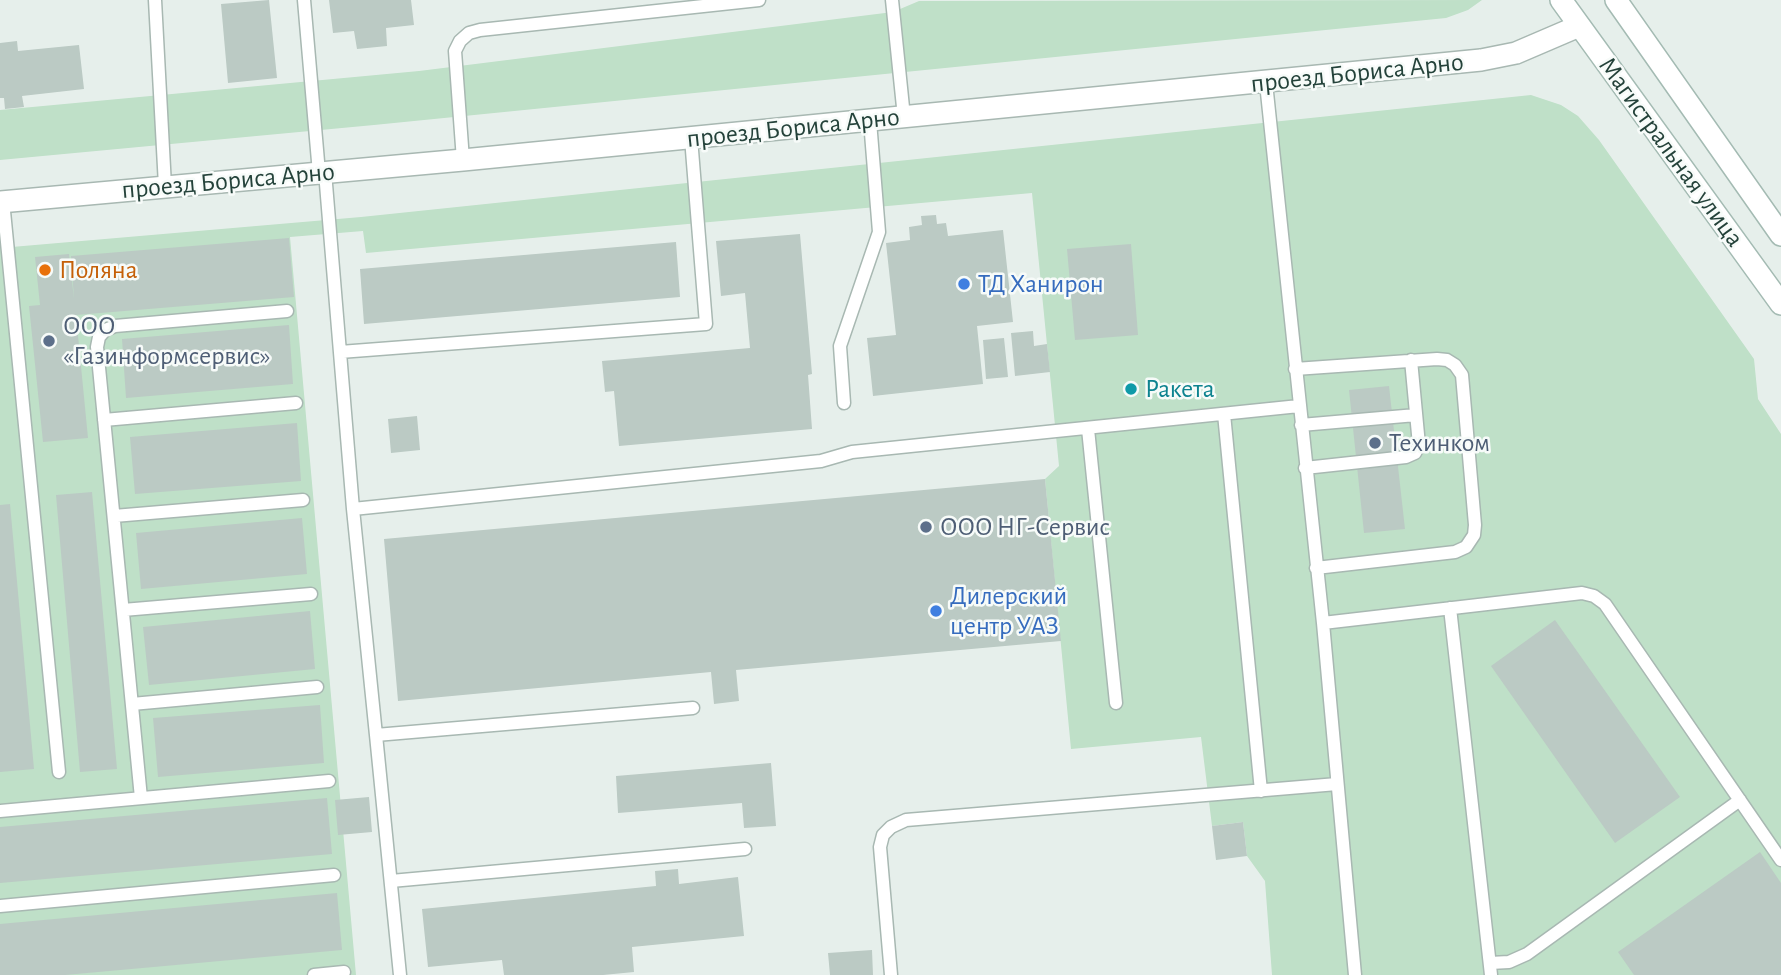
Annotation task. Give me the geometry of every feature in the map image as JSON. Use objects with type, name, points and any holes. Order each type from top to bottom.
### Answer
[{"type":"street","name":"Магистральная улица","points":[[1561,0],[1781,304]]},
{"type":"street","name":"Магистральная улица","points":[[1616,0],[1781,235]]},
{"type":"street","name":"проезд Бориса Арно","points":[[2,201],[463,160],[1481,60],[1516,53],[1579,26]]},
{"type":"street","points":[[1719,147],[1781,221]]},
{"type":"lane","points":[[155,0],[165,186]]},
{"type":"lane","points":[[304,0],[400,975]]},
{"type":"lane","points":[[463,160],[455,51],[469,33],[759,0]]},
{"type":"lane","points":[[892,0],[904,117]]},
{"type":"lane","points":[[1266,83],[1323,624],[1355,975]]},
{"type":"lane","points":[[844,403],[839,346],[879,232],[870,121]]},
{"type":"lane","points":[[340,352],[706,324],[691,138]]},
{"type":"lane","points":[[2,201],[59,772]]},
{"type":"lane","points":[[141,798],[97,347],[99,337],[114,326],[287,311]]},
{"type":"lane","points":[[1295,369],[1410,360],[1447,360],[1455,365],[1462,375],[1474,536],[1465,547],[1455,552],[1316,568]]},
{"type":"lane","points":[[1305,468],[1406,457],[1415,453],[1419,445],[1410,360]]},
{"type":"lane","points":[[104,420],[296,403]]},
{"type":"lane","points":[[353,509],[821,461],[852,452],[1299,406]]},
{"type":"lane","points":[[1224,414],[1261,791]]},
{"type":"lane","points":[[1301,425],[1416,415]]},
{"type":"lane","points":[[1088,429],[1116,704]]},
{"type":"lane","points":[[114,516],[303,500]]},
{"type":"lane","points":[[1323,624],[1582,593],[1594,596],[1605,604],[1781,860]]},
{"type":"lane","points":[[123,610],[311,594]]},
{"type":"lane","points":[[1450,608],[1491,969],[1527,954],[1740,800]]},
{"type":"lane","points":[[132,704],[317,687]]},
{"type":"lane","points":[[376,735],[693,708]]},
{"type":"lane","points":[[0,811],[329,781]]},
{"type":"lane","points":[[891,975],[880,847],[883,835],[891,827],[906,820],[1337,784]]},
{"type":"lane","points":[[391,881],[745,849]]},
{"type":"lane","points":[[0,906],[334,875]]},
{"type":"lane","points":[[314,975],[344,972]]},
{"type":"green space","points":[[1482,0],[1468,10],[1446,18],[0,160],[0,110],[419,71],[893,12],[919,1]]},
{"type":"green space","points":[[1531,95],[1561,105],[1578,116],[1599,140],[1754,359],[1758,399],[1781,434],[1781,975],[1272,975],[1265,881],[1247,856],[1243,822],[1212,826],[1201,737],[1071,749],[1045,479],[1059,466],[1032,193],[366,253],[363,231],[290,237],[356,975],[0,975],[0,248],[361,217]]},
{"type":"building","points":[[269,0],[277,78],[228,83],[221,4]]},
{"type":"building","points":[[329,0],[411,0],[414,25],[386,28],[387,46],[357,49],[354,31],[333,33]]},
{"type":"building","points":[[17,41],[18,51],[79,45],[84,89],[22,96],[24,107],[5,109],[4,98],[0,98],[0,43]]},
{"type":"building","points":[[936,215],[937,224],[946,223],[948,236],[1003,230],[1013,322],[977,326],[983,384],[873,396],[867,338],[896,335],[886,243],[910,240],[909,227],[922,225],[921,216]]},
{"type":"building","points":[[800,234],[812,374],[808,375],[812,429],[619,446],[614,391],[605,392],[602,361],[750,348],[745,293],[721,296],[716,241]]},
{"type":"building","points":[[289,238],[294,297],[76,315],[88,438],[43,442],[29,306],[40,305],[35,257],[69,254],[74,299],[71,256]]},
{"type":"building","points":[[676,242],[680,297],[364,324],[360,269]]},
{"type":"building","points":[[1131,244],[1138,335],[1075,340],[1067,249]]},
{"type":"building","points":[[289,325],[293,384],[126,398],[122,339]]},
{"type":"building","points":[[1033,331],[1034,346],[1047,344],[1050,372],[1015,376],[1011,333]]},
{"type":"building","points":[[1004,338],[1008,377],[986,379],[983,340]]},
{"type":"building","points":[[1389,386],[1405,529],[1364,533],[1349,390]]},
{"type":"building","points":[[417,416],[420,450],[391,453],[388,419]]},
{"type":"building","points":[[297,423],[301,481],[135,494],[130,437]]},
{"type":"building","points":[[1045,479],[1061,641],[736,670],[739,701],[714,704],[711,672],[398,701],[384,539]]},
{"type":"building","points":[[92,492],[117,769],[80,772],[56,495]]},
{"type":"building","points":[[10,504],[34,769],[0,772],[0,505]]},
{"type":"building","points":[[302,518],[307,574],[141,589],[136,533]]},
{"type":"building","points":[[310,611],[315,669],[149,685],[143,627]]},
{"type":"building","points":[[1555,620],[1680,797],[1615,843],[1491,666]]},
{"type":"building","points":[[320,705],[324,763],[158,777],[153,718]]},
{"type":"building","points":[[771,763],[776,826],[744,828],[742,803],[618,813],[616,776]]},
{"type":"building","points":[[369,797],[372,832],[338,835],[335,800]]},
{"type":"building","points":[[327,798],[332,854],[0,883],[0,827]]},
{"type":"building","points":[[1243,822],[1247,856],[1216,860],[1212,826]]},
{"type":"building","points":[[1760,852],[1781,883],[1781,975],[1634,975],[1618,952]]},
{"type":"building","points":[[678,869],[679,884],[738,877],[744,936],[632,947],[634,972],[603,975],[504,975],[502,960],[428,967],[422,909],[656,886],[655,871]]},
{"type":"building","points":[[337,893],[342,950],[65,975],[0,975],[0,924]]},
{"type":"building","points":[[872,950],[873,975],[830,975],[828,953]]},
{"type":"place","name":"Поляна","points":[[45,270]]},
{"type":"place","name":"ТД Ханирон","points":[[964,284]]},
{"type":"place","name":"ООО «Газинформсервис»","points":[[49,341]]},
{"type":"place","name":"Ракета","points":[[1131,389]]},
{"type":"place","name":"Техинком","points":[[1375,443]]},
{"type":"place","name":"ООО НГ-Сервис","points":[[926,527]]},
{"type":"place","name":"Дилерский центр УАЗ","points":[[936,611]]}]
